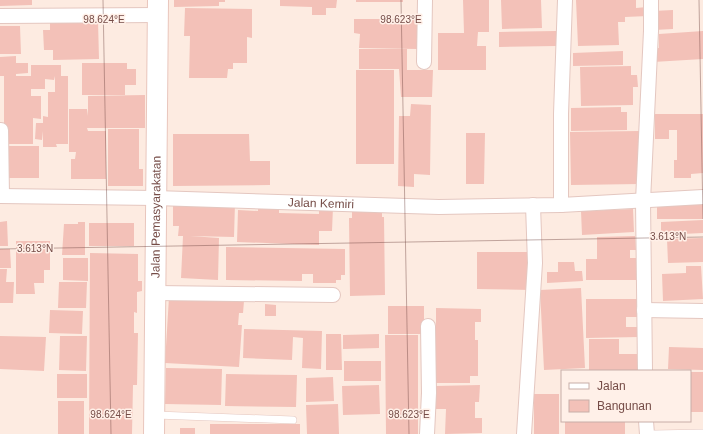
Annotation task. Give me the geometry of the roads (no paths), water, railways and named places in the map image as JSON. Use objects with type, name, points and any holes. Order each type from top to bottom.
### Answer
[{"type":"street","points":[[424,62],[425,0]]},
{"type":"street","points":[[561,205],[561,114],[565,0]]},
{"type":"street","points":[[644,370],[642,201],[651,31],[651,0]]},
{"type":"street","points":[[0,16],[158,7]]},
{"type":"street","name":"Jalan Pemasyarakatan","points":[[155,425],[155,198],[158,7]]},
{"type":"street","points":[[1,130],[1,196]]},
{"type":"street","name":"Jalan Kemiri","points":[[1,196],[155,198],[439,207],[561,205],[703,197]]},
{"type":"street","points":[[524,434],[535,263],[533,205]]},
{"type":"street","points":[[156,293],[333,295]]},
{"type":"street","points":[[644,310],[703,311]]},
{"type":"street","points":[[427,434],[429,394],[428,326]]},
{"type":"street","points":[[646,422],[647,434]]},
{"type":"lane","points":[[155,425],[293,420]]},
{"type":"lane","points":[[654,434],[703,433]]}]
